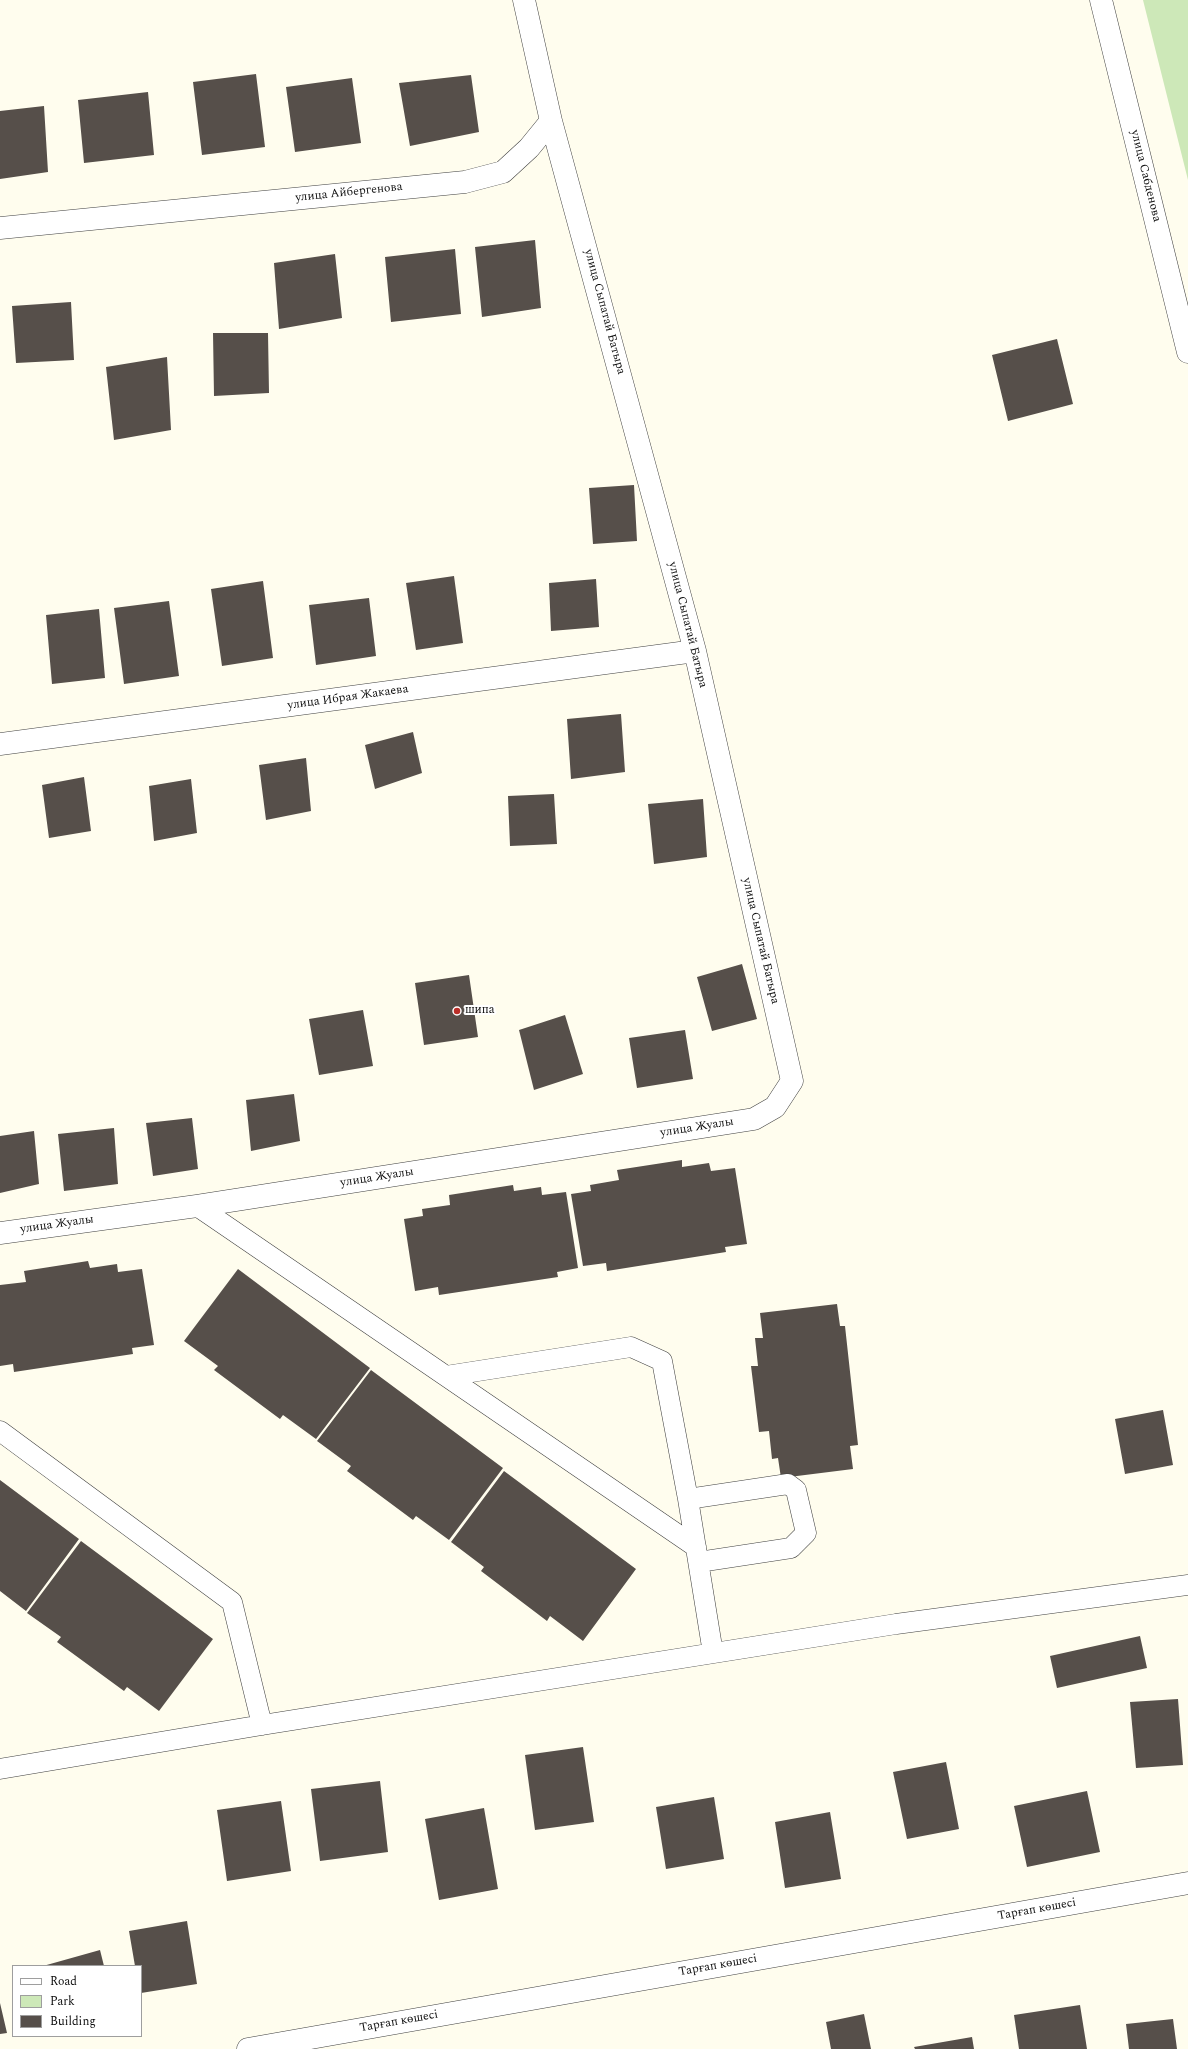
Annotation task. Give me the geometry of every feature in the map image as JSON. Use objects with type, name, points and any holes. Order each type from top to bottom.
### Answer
[{"type":"street","points":[[524,0],[552,121]]},
{"type":"street","name":"улица Сабденова","points":[[1101,0],[1188,352]]},
{"type":"street","name":"улица Айбергенова","points":[[0,228],[465,182],[503,172],[529,148],[552,121]]},
{"type":"street","name":"улица Сыпатай Батыра","points":[[552,121],[696,651],[792,1081],[775,1107],[754,1119]]},
{"type":"street","name":"улица Ибрая Жакаева","points":[[0,744],[696,651]]},
{"type":"street","name":"улица Жуалы","points":[[0,1233],[197,1206],[754,1119]]},
{"type":"street","name":"Тарғап көшесі","points":[[248,2049],[1188,1883]]},
{"type":"lane","points":[[197,1206],[446,1376],[697,1554],[791,1548],[806,1533],[796,1490],[788,1484],[688,1499]]},
{"type":"lane","points":[[446,1376],[632,1346],[662,1361],[688,1499],[713,1653]]},
{"type":"lane","points":[[0,1431],[232,1602],[262,1725]]},
{"type":"lane","points":[[0,1769],[262,1725],[896,1624],[1188,1585]]},
{"type":"green space","points":[[1143,0],[1188,0],[1188,180]]},
{"type":"building","points":[[256,74],[265,147],[202,155],[193,82]]},
{"type":"building","points":[[471,75],[479,132],[410,146],[399,83]]},
{"type":"building","points":[[352,78],[361,143],[295,152],[286,87]]},
{"type":"building","points":[[148,92],[154,155],[84,163],[78,100]]},
{"type":"building","points":[[44,106],[48,172],[0,179],[0,111]]},
{"type":"building","points":[[535,240],[541,308],[482,317],[475,247]]},
{"type":"building","points":[[455,249],[461,314],[391,322],[385,257]]},
{"type":"building","points":[[335,254],[342,318],[279,329],[274,263]]},
{"type":"building","points":[[71,302],[74,360],[16,363],[12,306]]},
{"type":"building","points":[[213,333],[268,333],[269,393],[214,396]]},
{"type":"building","points":[[1057,339],[1073,404],[1008,421],[992,355]]},
{"type":"building","points":[[167,357],[171,430],[114,440],[106,367]]},
{"type":"building","points":[[634,485],[637,541],[593,544],[589,488]]},
{"type":"building","points":[[454,576],[463,643],[416,650],[406,583]]},
{"type":"building","points":[[596,579],[599,627],[551,631],[549,583]]},
{"type":"building","points":[[263,581],[273,658],[222,666],[211,589]]},
{"type":"building","points":[[369,598],[376,656],[316,665],[309,605]]},
{"type":"building","points":[[169,601],[179,676],[124,684],[114,608]]},
{"type":"building","points":[[99,609],[105,678],[52,684],[46,615]]},
{"type":"building","points":[[621,714],[625,772],[571,779],[567,719]]},
{"type":"building","points":[[413,732],[422,773],[375,789],[365,745]]},
{"type":"building","points":[[306,758],[311,811],[266,820],[259,765]]},
{"type":"building","points":[[84,777],[91,831],[49,838],[42,785]]},
{"type":"building","points":[[191,779],[197,833],[154,841],[149,786]]},
{"type":"building","points":[[554,794],[557,844],[510,846],[508,796]]},
{"type":"building","points":[[703,799],[707,857],[654,864],[648,804]]},
{"type":"building","points":[[742,964],[757,1019],[712,1031],[697,977]]},
{"type":"building","points":[[469,975],[478,1037],[424,1045],[415,983]]},
{"type":"building","points":[[363,1010],[373,1066],[319,1075],[309,1019]]},
{"type":"building","points":[[565,1015],[583,1074],[534,1090],[519,1030]]},
{"type":"building","points":[[685,1030],[693,1079],[637,1088],[629,1038]]},
{"type":"building","points":[[294,1094],[300,1141],[251,1151],[246,1100]]},
{"type":"building","points":[[192,1118],[198,1169],[153,1176],[146,1123]]},
{"type":"building","points":[[114,1128],[118,1184],[64,1191],[58,1134]]},
{"type":"building","points":[[34,1131],[39,1184],[0,1193],[0,1136]]},
{"type":"building","points":[[682,1160],[682,1167],[709,1163],[711,1171],[735,1168],[747,1244],[725,1247],[726,1252],[607,1271],[606,1263],[583,1266],[571,1194],[591,1191],[590,1185],[619,1180],[617,1170]]},
{"type":"building","points":[[513,1185],[514,1191],[541,1187],[542,1195],[566,1192],[578,1268],[557,1272],[558,1277],[439,1295],[438,1287],[415,1291],[404,1219],[423,1216],[422,1209],[450,1205],[449,1195]]},
{"type":"building","points":[[88,1261],[90,1268],[117,1264],[118,1272],[142,1269],[154,1345],[132,1348],[133,1354],[14,1372],[13,1364],[0,1366],[0,1285],[26,1282],[24,1271]]},
{"type":"building","points":[[238,1269],[370,1368],[316,1439],[283,1415],[280,1419],[214,1370],[218,1366],[184,1341]]},
{"type":"building","points":[[837,1304],[840,1326],[845,1326],[858,1445],[850,1446],[853,1469],[781,1478],[778,1458],[772,1459],[769,1431],[759,1432],[751,1366],[758,1366],[755,1338],[763,1338],[760,1313]]},
{"type":"building","points":[[371,1370],[503,1468],[449,1540],[416,1516],[413,1520],[347,1471],[351,1466],[317,1441]]},
{"type":"building","points":[[1163,1410],[1173,1465],[1125,1474],[1115,1419]]},
{"type":"building","points":[[504,1471],[636,1569],[583,1641],[550,1616],[547,1621],[481,1571],[484,1567],[451,1542]]},
{"type":"building","points":[[0,1480],[79,1539],[26,1611],[0,1591]]},
{"type":"building","points":[[81,1541],[213,1639],[159,1711],[127,1687],[124,1691],[57,1642],[61,1637],[27,1613]]},
{"type":"building","points":[[1140,1636],[1147,1668],[1057,1688],[1050,1656]]},
{"type":"building","points":[[1178,1699],[1183,1765],[1136,1768],[1130,1702]]},
{"type":"building","points":[[583,1747],[594,1822],[535,1830],[525,1755]]},
{"type":"building","points":[[946,1762],[959,1829],[907,1839],[893,1772]]},
{"type":"building","points":[[380,1781],[388,1852],[320,1861],[311,1789]]},
{"type":"building","points":[[1087,1791],[1100,1852],[1027,1867],[1014,1806]]},
{"type":"building","points":[[714,1797],[724,1859],[666,1869],[656,1807]]},
{"type":"building","points":[[281,1801],[291,1871],[227,1881],[217,1810]]},
{"type":"building","points":[[484,1808],[498,1889],[439,1900],[425,1819]]},
{"type":"building","points":[[830,1812],[841,1879],[785,1888],[775,1822]]},
{"type":"building","points":[[187,1921],[197,1984],[142,1993],[142,1965],[135,1965],[129,1931]]},
{"type":"building","points":[[100,1950],[104,1965],[47,1965]]},
{"type":"building","points":[[0,2003],[7,2033],[0,2034]]},
{"type":"building","points":[[1080,2005],[1087,2049],[1019,2049],[1014,2015]]},
{"type":"building","points":[[864,2014],[871,2049],[831,2049],[826,2022]]},
{"type":"building","points":[[1173,2019],[1177,2049],[1129,2049],[1126,2024]]},
{"type":"building","points":[[972,2037],[974,2049],[915,2049],[914,2047]]},
{"type":"place","name":"шипа","points":[[457,1011]]}]
